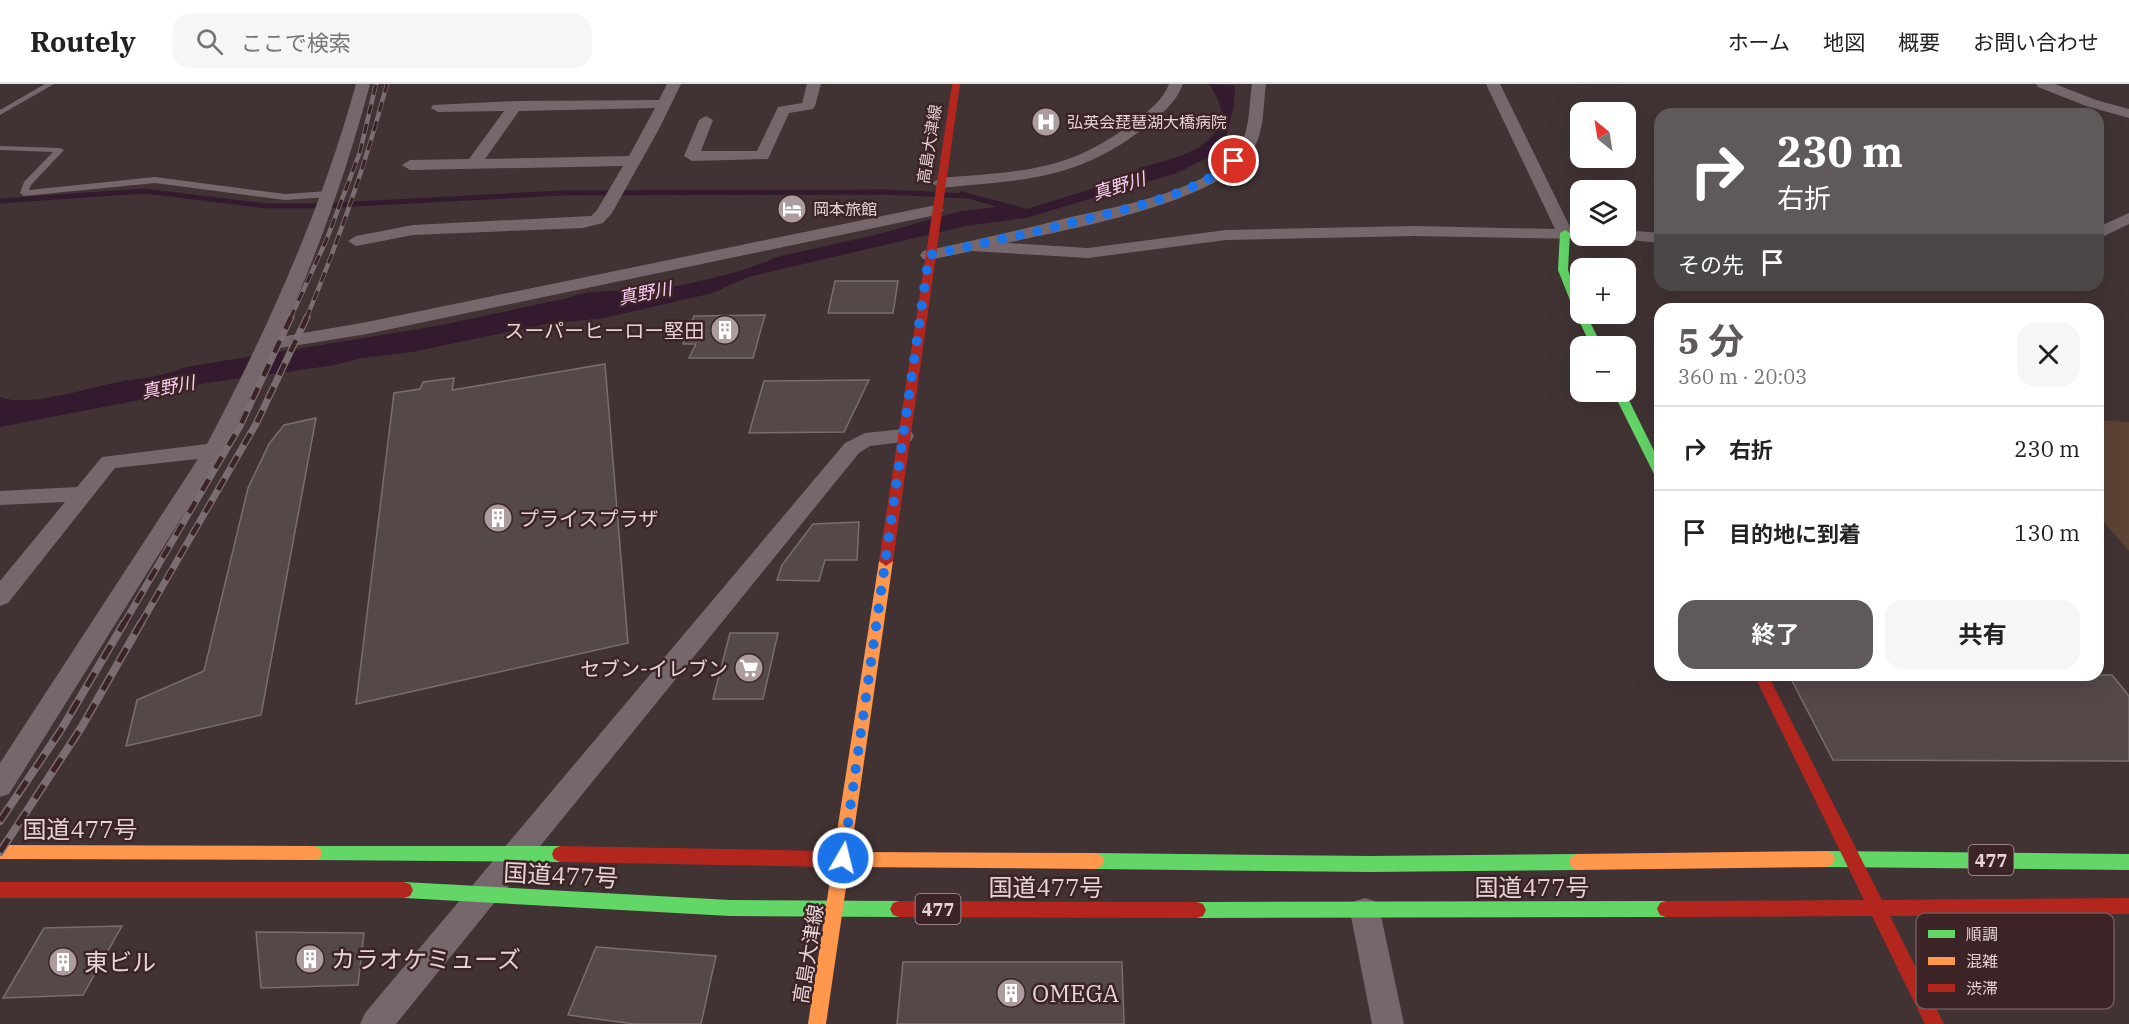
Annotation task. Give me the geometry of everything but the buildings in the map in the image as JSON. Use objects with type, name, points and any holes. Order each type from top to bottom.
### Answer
[{"type":"main road","name":"高島大津線","points":[[817,1024],[956,84]]},
{"type":"main road","points":[[1570,244],[1563,270],[1592,336]]},
{"type":"main road","points":[[1624,402],[1654,462]]},
{"type":"main road","points":[[1764,681],[1916,986]]},
{"type":"main road","name":"国道477号","points":[[0,852],[520,853],[724,858],[1358,864],[1852,859]]},
{"type":"main road","name":"477","points":[[1852,859],[2129,861]]},
{"type":"main road","name":"国道477号","points":[[0,890],[400,890],[729,908],[835,909],[1365,911],[1876,907]]},
{"type":"main road","name":"477","points":[[1876,907],[2129,906]]},
{"type":"main road","points":[[1927,1009],[1935,1024]]},
{"type":"street","points":[[0,786],[214,450],[243,395],[294,283],[329,194],[352,130],[363,84]]},
{"type":"street","points":[[356,241],[413,230],[584,223],[597,220],[604,213],[634,161],[674,84]]},
{"type":"street","points":[[706,120],[692,156],[763,156],[783,110],[808,106],[814,84]]},
{"type":"street","points":[[940,183],[1034,174],[1082,160],[1122,139],[1158,110],[1173,93],[1176,84]]},
{"type":"street","points":[[930,252],[973,246],[1164,199],[1219,174],[1247,150],[1259,84]]},
{"type":"street","points":[[1493,84],[1570,227]]},
{"type":"street","points":[[2043,84],[2091,103],[2129,114]]},
{"type":"street","points":[[438,108],[516,105],[664,105]]},
{"type":"street","points":[[473,165],[516,105]]},
{"type":"street","points":[[410,165],[634,161]]},
{"type":"street","points":[[264,348],[936,210]]},
{"type":"street","points":[[2104,231],[2129,218]]},
{"type":"street","points":[[973,246],[1088,253],[1226,235],[1414,231],[1570,233]]},
{"type":"street","points":[[1636,236],[1654,237]]},
{"type":"street","points":[[376,1024],[520,853],[852,448],[865,440],[904,436]]},
{"type":"street","points":[[0,597],[109,462],[214,450]]},
{"type":"street","points":[[0,498],[84,494]]},
{"type":"street","points":[[1365,911],[1388,1024]]},
{"type":"lane","points":[[0,113],[50,84]]},
{"type":"lane","points":[[0,147],[60,150],[27,184],[24,193],[155,180],[285,197],[329,194]]},
{"type":"shaded area","points":[[2104,420],[2129,422],[2129,551],[2104,523]]},
{"type":"water","name":"真野川","points":[[1210,84],[1235,86],[1234,106],[1225,141],[1205,159],[1177,173],[1026,218],[966,226],[748,277],[713,293],[604,318],[546,324],[412,352],[200,384],[170,394],[0,427],[0,397],[11,400],[40,399],[159,375],[186,367],[437,326],[588,293],[651,290],[681,285],[715,278],[777,257],[879,234],[961,211],[997,207],[960,196],[960,191],[1027,209],[1136,175],[1139,168],[1178,157],[1204,144],[1219,124],[1221,110]]},
{"type":"waterway","points":[[0,201],[144,191],[266,206],[319,206],[561,193],[885,192],[969,196]]},
{"type":"railway","points":[[290,319],[326,241],[360,152],[376,84]]},
{"type":"railway","points":[[306,319],[351,203],[387,84]]},
{"type":"railway","points":[[123,625],[240,426],[291,317]]},
{"type":"railway","points":[[140,625],[256,424],[307,317]]},
{"type":"railway","points":[[0,821],[61,730],[124,623]]},
{"type":"railway","points":[[0,852],[81,728],[141,623]]},
{"type":"traffic: fast","points":[[1565,233],[1563,270],[1592,336]]},
{"type":"traffic: fast","points":[[1624,402],[1654,462]]},
{"type":"traffic: fast","points":[[314,853],[560,854]]},
{"type":"traffic: fast","points":[[1827,859],[2129,862]]},
{"type":"traffic: fast","points":[[1096,861],[1370,864],[1577,862]]},
{"type":"traffic: fast","points":[[404,890],[730,908],[899,909]]},
{"type":"traffic: fast","points":[[1197,910],[1666,909]]},
{"type":"traffic: slow","points":[[817,1024],[886,561]]},
{"type":"traffic: slow","points":[[0,852],[314,853]]},
{"type":"traffic: slow","points":[[831,859],[1096,861]]},
{"type":"traffic: slow","points":[[1577,862],[1827,859]]},
{"type":"traffic: jam","points":[[886,561],[956,84]]},
{"type":"traffic: jam","points":[[1764,681],[1916,986]]},
{"type":"traffic: jam","points":[[560,854],[831,859]]},
{"type":"traffic: jam","points":[[0,890],[404,890]]},
{"type":"traffic: jam","points":[[1666,909],[2129,906]]},
{"type":"traffic: jam","points":[[899,909],[1197,910]]},
{"type":"traffic: jam","points":[[1928,1009],[1935,1024]]},
{"type":"place","name":"弘英会琵琶湖大橋病院","points":[[1046,122]]},
{"type":"place","name":"岡本旅館","points":[[792,209]]},
{"type":"place","name":"スーパーヒーロー堅田","points":[[725,330]]},
{"type":"place","name":"プライスプラザ","points":[[498,518]]},
{"type":"place","name":"セブン-イレブン","points":[[749,668]]},
{"type":"place","name":"カラオケミューズ","points":[[310,959]]},
{"type":"place","name":"東ビル","points":[[63,962]]},
{"type":"place","name":"OMEGA","points":[[1011,993]]},
{"type":"route","points":[[843,858],[929,255],[1016,237],[1164,199],[1219,174],[1234,161]]}]
